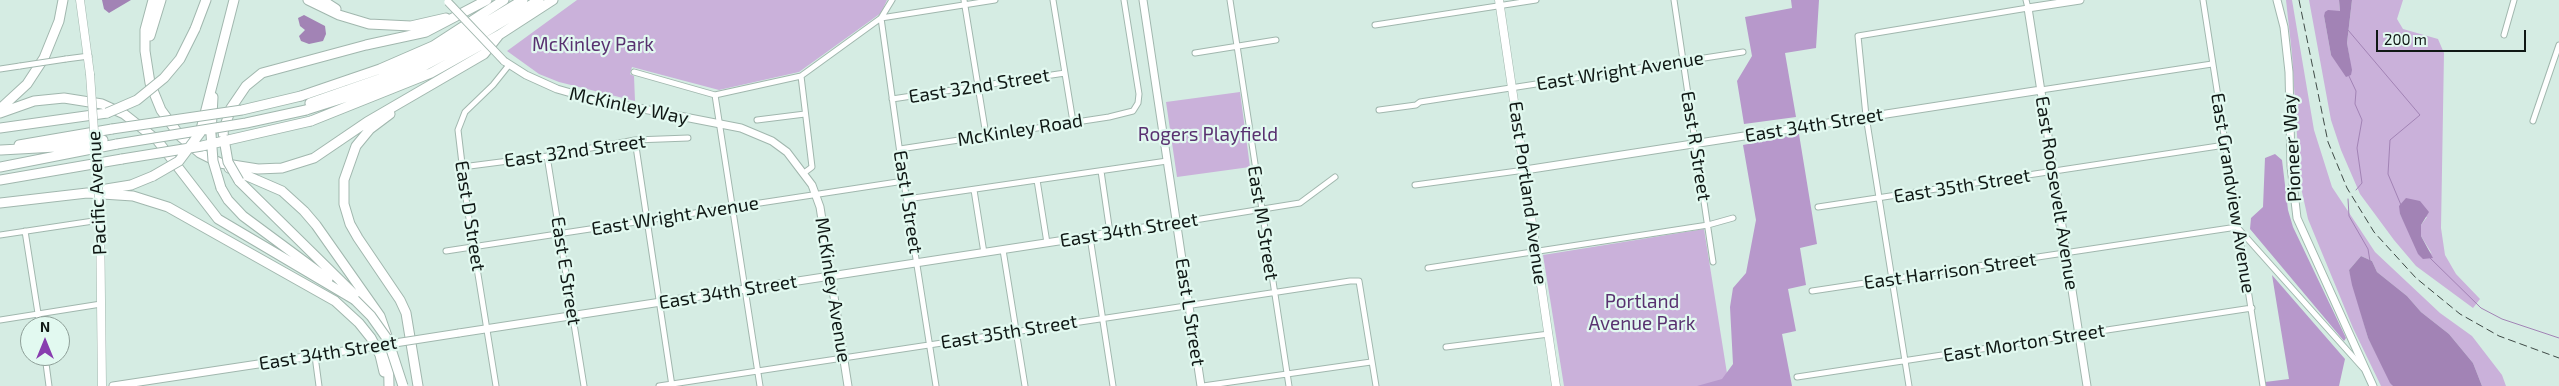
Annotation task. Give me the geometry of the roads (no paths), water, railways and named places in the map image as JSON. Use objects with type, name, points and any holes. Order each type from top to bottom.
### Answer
[{"type":"highway","points":[[0,109],[27,84],[44,58],[59,21],[63,0]]},
{"type":"highway","points":[[153,0],[144,38],[150,83],[161,110],[180,136],[200,153],[231,170],[282,191],[316,225],[380,316],[388,343],[387,386]]},
{"type":"highway","points":[[150,83],[149,42],[155,15],[161,0]]},
{"type":"highway","points":[[0,128],[106,113],[141,97],[167,74],[189,42],[206,0]]},
{"type":"highway","points":[[0,203],[87,194],[131,185],[153,176],[179,161],[200,133],[230,0]]},
{"type":"highway","points":[[222,39],[234,0]]},
{"type":"highway","points":[[308,0],[353,20],[396,26],[433,22],[470,9]]},
{"type":"highway","points":[[322,0],[358,18],[396,26]]},
{"type":"highway","points":[[387,386],[378,328],[365,305],[356,293],[239,182],[228,162],[224,139],[226,119],[235,102],[257,76],[275,68],[426,32],[486,0]]},
{"type":"highway","points":[[304,104],[433,46],[504,0]]},
{"type":"highway","points":[[1,150],[246,123],[379,79],[428,57],[523,0]]},
{"type":"highway","points":[[0,167],[115,137],[242,110],[348,98],[409,74],[469,42],[538,0]]},
{"type":"highway","points":[[0,180],[202,146],[311,121],[431,73],[553,0]]},
{"type":"highway","points":[[418,386],[406,313],[400,300],[350,224],[344,204],[344,180],[356,146],[370,129],[484,54],[499,34]]},
{"type":"highway","points":[[217,60],[211,134],[213,161],[221,188],[243,216],[328,282]]},
{"type":"highway","points":[[220,163],[258,169],[282,168],[302,163],[327,150],[367,122],[461,69]]},
{"type":"highway","points":[[0,113],[34,101],[54,98],[88,100],[112,107],[131,118],[157,140],[218,219],[328,282],[355,300],[371,316],[388,340],[403,386]]},
{"type":"highway","points":[[87,194],[134,196],[160,203],[314,288],[342,307],[365,330],[376,347],[384,372]]},
{"type":"main road","name":"Pacific Avenue","points":[[80,0],[89,56],[100,218],[102,386]]},
{"type":"main road","name":"East Portland Avenue","points":[[1500,3],[1556,386]]},
{"type":"street","points":[[634,72],[715,95],[801,76],[881,18],[892,0]]},
{"type":"street","points":[[881,18],[965,2],[995,0]]},
{"type":"street","points":[[1053,0],[1073,122]]},
{"type":"street","name":"McKinley Road","points":[[900,149],[1128,113],[1137,105],[1139,94],[1124,0]]},
{"type":"street","name":"East L Street","points":[[1143,0],[1202,386]]},
{"type":"street","name":"East M Street","points":[[1230,0],[1289,386]]},
{"type":"street","points":[[1375,25],[1500,3],[1536,0]]},
{"type":"street","name":"East R Street","points":[[1674,0],[1712,262]]},
{"type":"street","name":"East Roosevelt Avenue","points":[[2026,0],[2087,386]]},
{"type":"street","points":[[1909,386],[1866,116],[1858,36],[2080,0]]},
{"type":"street","name":"East Grandview Avenue","points":[[2203,0],[2224,145],[2252,308],[2263,386]]},
{"type":"street","name":"Pioneer Way","points":[[2277,0],[2284,27],[2289,72],[2291,166],[2297,218],[2373,386]]},
{"type":"street","points":[[2504,35],[2514,0]]},
{"type":"street","name":"McKinley Way","points":[[447,1],[506,63],[543,84],[570,93],[753,132],[772,140],[787,152],[804,173],[816,194]]},
{"type":"street","points":[[965,2],[986,135]]},
{"type":"street","name":"East I Street","points":[[881,18],[936,386]]},
{"type":"street","points":[[1195,53],[1276,40]]},
{"type":"street","points":[[2533,121],[2559,45]]},
{"type":"street","name":"East Wright Avenue","points":[[1379,110],[1743,52]]},
{"type":"street","points":[[0,69],[89,56]]},
{"type":"street","name":"East D Street","points":[[496,386],[486,329],[458,130],[461,117],[506,63]]},
{"type":"street","name":"East 34th Street","points":[[1415,185],[1525,170],[2212,64]]},
{"type":"street","name":"East 32nd Street","points":[[892,99],[1065,73]]},
{"type":"street","points":[[801,76],[812,166],[804,173]]},
{"type":"street","points":[[715,95],[760,386]]},
{"type":"street","points":[[757,120],[805,114]]},
{"type":"street","name":"East 32nd Street","points":[[462,167],[547,156],[635,140],[688,138]]},
{"type":"street","points":[[635,140],[672,385]]},
{"type":"street","name":"East 35th Street","points":[[1818,207],[2224,145]]},
{"type":"street","name":"East E Street","points":[[547,156],[584,386]]},
{"type":"street","points":[[907,199],[1167,161]]},
{"type":"street","points":[[1101,171],[1110,233]]},
{"type":"street","name":"East 34th Street","points":[[113,386],[1300,203],[1335,178]]},
{"type":"street","points":[[1037,180],[1046,243]]},
{"type":"street","name":"East Wright Avenue","points":[[446,251],[904,181]]},
{"type":"street","points":[[974,190],[984,253]]},
{"type":"street","name":"McKinley Avenue","points":[[816,194],[824,228],[848,386]]},
{"type":"street","points":[[0,235],[100,218]]},
{"type":"street","points":[[1428,268],[1708,225],[1733,218]]},
{"type":"street","points":[[2237,227],[2367,372]]},
{"type":"street","name":"East Harrison Street","points":[[1812,291],[2237,227]]},
{"type":"street","points":[[25,231],[38,314]]},
{"type":"street","points":[[1090,236],[1113,386]]},
{"type":"street","points":[[1003,250],[1025,386]]},
{"type":"street","name":"East 35th Street","points":[[659,386],[1274,291],[1359,281],[1371,362]]},
{"type":"street","points":[[0,320],[101,304]]},
{"type":"street","name":"East Morton Street","points":[[1797,377],[2252,308]]},
{"type":"street","points":[[1446,347],[1548,334]]},
{"type":"street","points":[[314,356],[319,386]]},
{"type":"street","points":[[1202,386],[1371,362],[1376,386]]},
{"type":"street","points":[[46,366],[49,386]]},
{"type":"waterway","points":[[2348,30],[2420,115],[2390,140],[2388,174],[2401,205]]},
{"type":"waterway","points":[[2348,74],[2356,91],[2355,104],[2362,120],[2357,148],[2362,183],[2356,190]]},
{"type":"waterway","points":[[2348,199],[2349,216],[2368,249],[2370,261]]},
{"type":"waterway","points":[[2429,257],[2481,308],[2502,319],[2559,338]]},
{"type":"railway","points":[[2299,0],[2328,142],[2347,188],[2374,232],[2416,278],[2460,314],[2499,336],[2559,358]]},
{"type":"park label","name":"McKinley Park","points":[[593,45]]},
{"type":"park label","name":"Rogers Playfield","points":[[1208,135]]},
{"type":"park label","name":"Portland Avenue Park","points":[[1642,313]]}]
